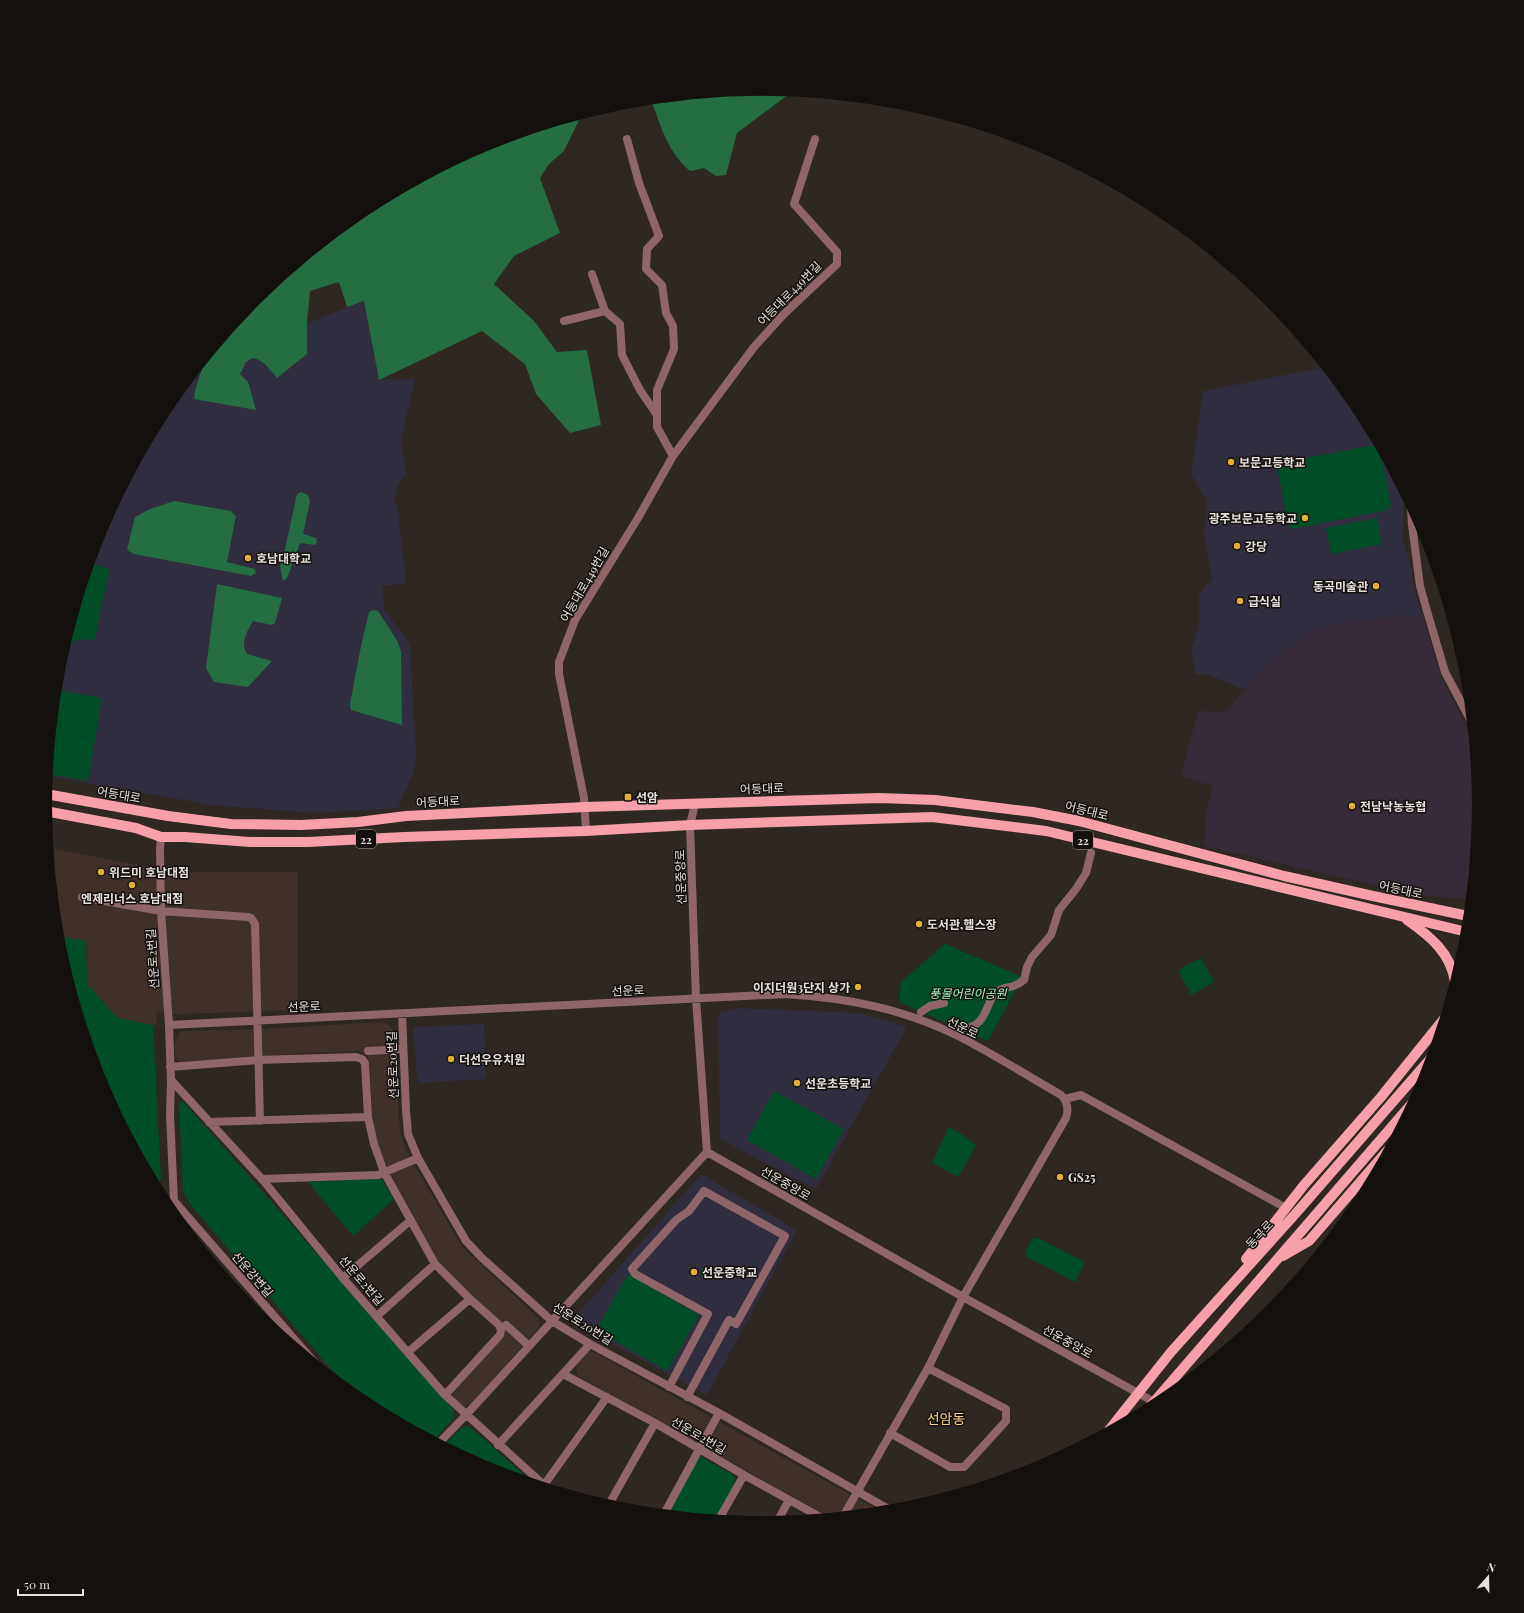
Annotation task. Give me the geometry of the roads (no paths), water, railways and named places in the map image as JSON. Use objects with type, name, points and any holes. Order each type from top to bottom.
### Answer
[{"type":"main road","name":"어등대로","points":[[52,795],[168,816],[231,824],[301,825],[358,822],[406,816],[585,807],[879,798],[935,800],[1033,812],[1079,821],[1284,876],[1463,915]]},
{"type":"main road","name":"22","points":[[52,812],[136,828],[161,837],[185,837],[250,842],[308,842],[404,837],[586,831],[690,825],[932,817],[1046,831],[1461,930]]},
{"type":"main road","points":[[1449,912],[1464,910]]},
{"type":"main road","points":[[1402,916],[1419,928],[1440,947],[1453,969]]},
{"type":"main road","points":[[1216,1301],[1266,1232],[1304,1185],[1381,1097],[1437,1026]]},
{"type":"main road","name":"동곡로","points":[[1115,1422],[1216,1301],[1303,1206],[1421,1069]]},
{"type":"main road","points":[[1166,1390],[1177,1375],[1401,1115]]},
{"type":"main road","points":[[1277,1259],[1309,1241],[1376,1164]]},
{"type":"main road","points":[[1177,1375],[1179,1381]]},
{"type":"street","points":[[627,139],[639,183],[659,236],[647,249],[646,269],[662,285],[666,313],[673,326],[674,349],[657,390],[657,427],[673,456]]},
{"type":"street","name":"어등대로449번길","points":[[586,831],[585,807],[559,674],[560,662],[575,620],[638,518],[673,456],[754,347],[784,314],[837,264],[837,252],[794,204],[815,139]]},
{"type":"street","points":[[592,274],[605,311],[620,324],[622,355],[640,390],[657,415]]},
{"type":"street","points":[[564,321],[605,311]]},
{"type":"street","points":[[1412,521],[1420,586],[1425,605],[1445,672],[1465,710]]},
{"type":"street","name":"선운중앙로","points":[[695,804],[690,825],[696,999],[707,1152],[963,1297],[1151,1400]]},
{"type":"street","name":"선운로2번길","points":[[161,837],[161,911],[169,1025],[171,1080],[170,1115],[174,1201]]},
{"type":"street","points":[[960,1029],[973,1025],[982,1019],[992,997],[997,991],[1016,985],[1024,980],[1027,967],[1032,957],[1051,935],[1059,910],[1076,889],[1086,873],[1091,853]]},
{"type":"street","points":[[82,897],[161,911],[245,916],[253,921],[255,924],[260,1121]]},
{"type":"street","name":"선운로","points":[[169,1025],[786,994],[865,1003],[916,1018],[956,1035],[1061,1095],[1065,1099]]},
{"type":"street","points":[[921,1012],[930,1006],[944,1003]]},
{"type":"street","name":"선운로20번길","points":[[402,1014],[408,1134],[418,1158],[466,1241],[482,1258],[552,1321],[590,1344],[883,1506]]},
{"type":"street","points":[[368,1051],[403,1049]]},
{"type":"street","points":[[170,1067],[258,1060],[356,1056],[362,1059],[365,1063],[368,1117],[374,1144],[384,1172],[435,1264],[499,1325],[500,1335],[445,1394]]},
{"type":"street","name":"선운로2번길","points":[[171,1080],[262,1179],[343,1278],[445,1394],[537,1480]]},
{"type":"street","points":[[846,1511],[928,1368],[963,1297],[1066,1118],[1068,1108],[1065,1099],[1081,1095],[1286,1208]]},
{"type":"street","points":[[209,1122],[368,1117]]},
{"type":"street","points":[[442,1440],[707,1152]]},
{"type":"street","points":[[262,1179],[378,1175],[418,1158]]},
{"type":"street","points":[[669,1387],[708,1314],[635,1274],[632,1269],[676,1220],[689,1211],[704,1192],[785,1236],[736,1324],[728,1320],[687,1397]]},
{"type":"street","name":"선운강변길","points":[[174,1201],[298,1343]]},
{"type":"street","points":[[343,1278],[411,1220]]},
{"type":"street","points":[[377,1316],[435,1264]]},
{"type":"street","points":[[408,1352],[470,1299]]},
{"type":"street","points":[[506,1325],[529,1346]]},
{"type":"street","points":[[498,1445],[590,1344]]},
{"type":"street","points":[[890,1433],[950,1467],[964,1467],[1006,1421],[1006,1409],[928,1368]]},
{"type":"street","name":"선운로2번길","points":[[563,1374],[655,1423],[815,1514]]},
{"type":"street","points":[[546,1483],[606,1397]]},
{"type":"street","points":[[666,1510],[719,1414]]},
{"type":"street","points":[[611,1500],[655,1423]]},
{"type":"street","points":[[721,1515],[744,1475]]},
{"type":"street","points":[[780,1516],[789,1500]]},
{"type":"place","name":"보문고등학교","points":[[1231,462]]},
{"type":"place","name":"광주보문고등학교","points":[[1305,518]]},
{"type":"place","name":"강당","points":[[1237,546]]},
{"type":"place","name":"호남대학교","points":[[248,558]]},
{"type":"place","name":"동곡미술관","points":[[1376,586]]},
{"type":"place","name":"급식실","points":[[1240,601]]},
{"type":"place","name":"선암","points":[[628,797]]},
{"type":"place","name":"전남낙농농협","points":[[1352,806]]},
{"type":"place","name":"위드미 호남대점","points":[[101,872]]},
{"type":"place","name":"엔제리너스 호남대점","points":[[132,885]]},
{"type":"place","name":"도서관,헬스장","points":[[919,924]]},
{"type":"place","name":"이지더원3단지 상가","points":[[858,987]]},
{"type":"place","name":"더선우유치원","points":[[451,1059]]},
{"type":"place","name":"선운초등학교","points":[[797,1083]]},
{"type":"place","name":"GS25","points":[[1060,1177]]},
{"type":"place","name":"선운중학교","points":[[694,1272]]},
{"type":"district","name":"선암동","points":[[946,1418]]},
{"type":"park label","name":"풍물어린이공원","points":[[968,993]]}]
